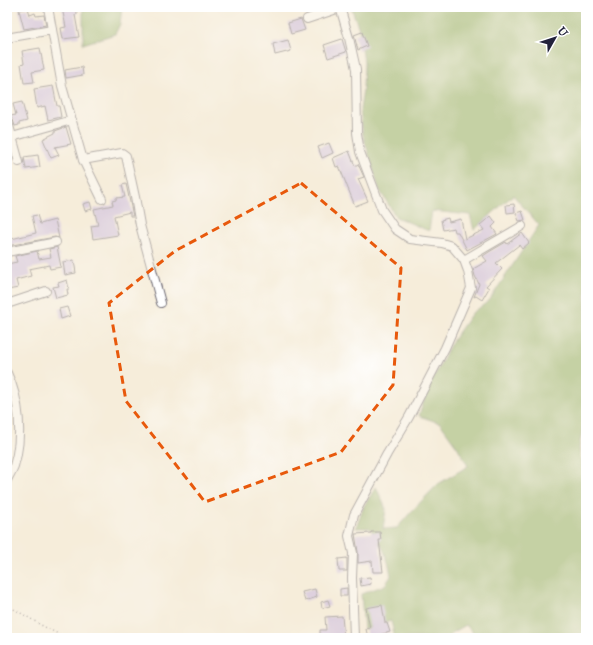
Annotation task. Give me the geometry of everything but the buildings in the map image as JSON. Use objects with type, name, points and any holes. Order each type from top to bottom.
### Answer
[{"type":"street","points":[[48,7],[62,86],[83,160],[102,199]]},
{"type":"street","points":[[307,20],[340,7],[356,69],[357,133],[360,152],[382,210],[395,229],[410,239],[448,244],[452,246],[464,260],[468,271],[471,288],[445,348],[409,417],[384,459],[354,515],[349,536],[353,553],[352,578],[354,638]]},
{"type":"street","points":[[12,37],[52,30]]},
{"type":"street","points":[[12,137],[72,120]]},
{"type":"street","points":[[8,122],[19,162]]},
{"type":"street","points":[[83,160],[122,153],[126,156],[140,225],[161,302]]},
{"type":"street","points":[[464,260],[522,226]]},
{"type":"street","points":[[7,252],[56,242]]},
{"type":"street","points":[[7,304],[46,291]]},
{"type":"street","points":[[7,373],[16,400],[19,424],[18,446],[14,466],[7,480]]},
{"type":"path","points":[[561,7],[586,11]]},
{"type":"path","points":[[7,605],[66,638]]},
{"type":"highlighted area","points":[[301,183],[401,268],[393,385],[341,452],[205,502],[126,401],[109,303],[175,251]]},
{"type":"green space","points":[[83,7],[122,7],[120,24],[115,34],[83,44]]},
{"type":"green space","points":[[351,7],[586,7],[586,409],[579,448],[586,485],[586,638],[474,638],[474,634],[466,625],[452,633],[449,638],[395,638],[391,621],[364,629],[361,594],[385,585],[391,576],[384,551],[370,528],[356,528],[364,506],[376,487],[386,509],[383,529],[397,528],[438,484],[468,466],[458,448],[440,423],[419,416],[427,391],[451,343],[472,313],[489,301],[539,225],[513,195],[474,230],[470,215],[432,211],[429,231],[396,217],[379,189],[363,135],[360,110],[363,89],[364,62],[359,29]]}]
